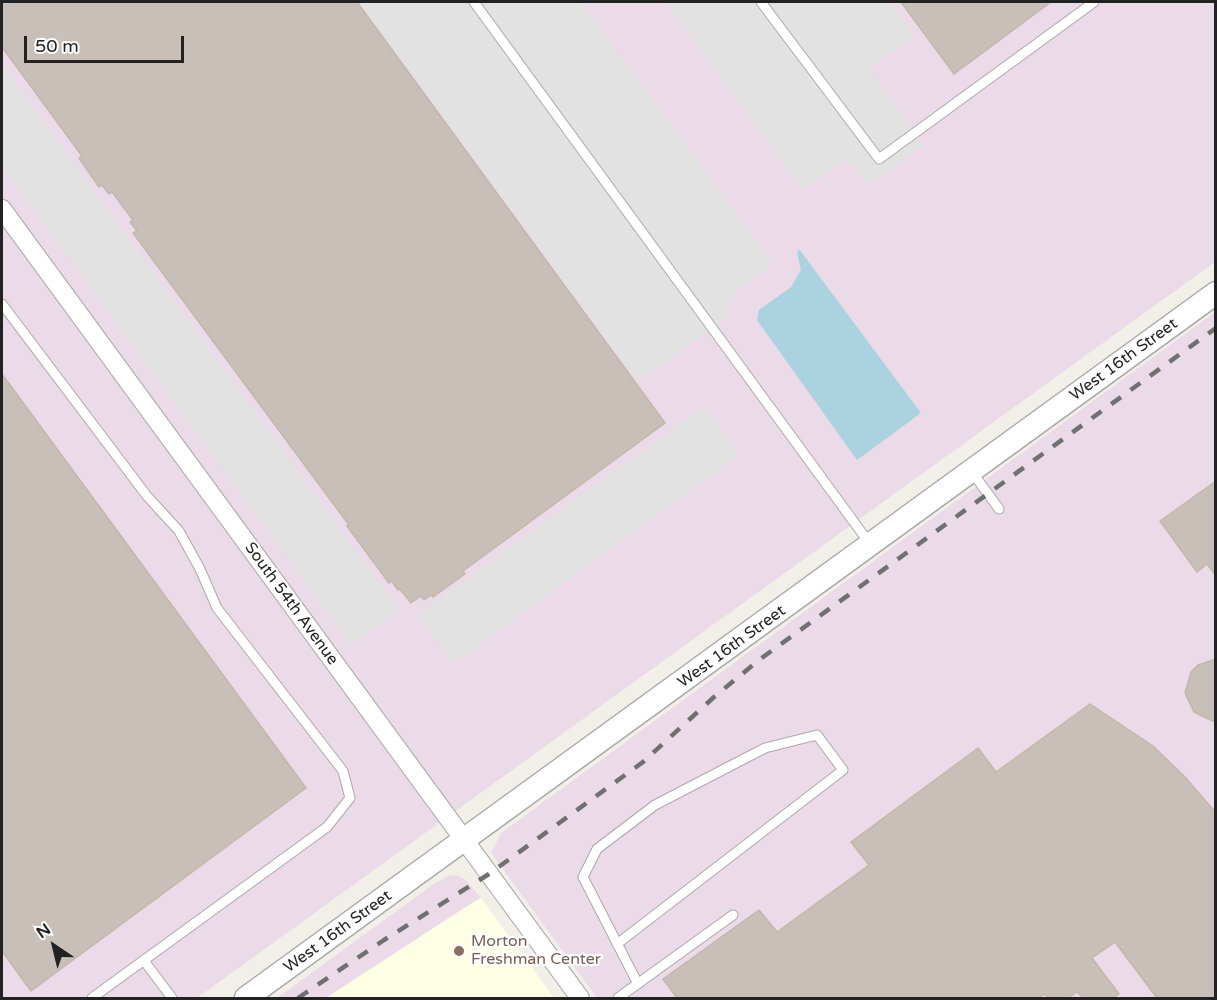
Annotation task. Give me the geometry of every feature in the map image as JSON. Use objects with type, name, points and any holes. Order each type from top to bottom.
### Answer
[{"type":"street","name":"South 54th Avenue","points":[[2,210],[580,999]]},
{"type":"street","name":"West 16th Street","points":[[246,999],[871,546],[1215,293]]},
{"type":"lane","points":[[474,2],[871,546]]},
{"type":"lane","points":[[761,2],[879,159],[1094,2]]},
{"type":"lane","points":[[2,304],[147,496],[179,531],[217,608],[343,771],[350,798],[327,827],[92,999]]},
{"type":"lane","points":[[971,471],[999,509]]},
{"type":"lane","points":[[617,944],[843,770],[817,735],[765,748],[734,764],[655,805],[597,849],[583,878],[617,944],[638,984]]},
{"type":"lane","points":[[618,999],[733,915]]},
{"type":"lane","points":[[145,962],[172,999]]},
{"type":"shaded area","points":[[2,2],[1215,2],[1215,262],[197,998],[2,998]]},
{"type":"shaded area","points":[[359,2],[581,2],[773,264],[735,292],[728,305],[729,317],[638,381]]},
{"type":"shaded area","points":[[666,2],[889,2],[915,36],[871,67],[871,72],[924,145],[868,186],[852,164],[842,162],[803,190]]},
{"type":"shaded area","points":[[2,65],[399,610],[351,645],[2,166]]},
{"type":"shaded area","points":[[1215,312],[1215,998],[597,998],[491,853],[501,833]]},
{"type":"shaded area","points":[[704,406],[739,455],[453,664],[417,615]]},
{"type":"shaded area","points":[[456,875],[465,879],[481,898],[326,998],[277,998],[435,883],[448,876]]},
{"type":"shaded area","name":"Morton Freshman Center","points":[[481,898],[554,998],[326,998],[472,903]]},
{"type":"water","points":[[799,249],[921,413],[857,460],[757,320],[759,310],[791,287],[801,270],[797,253]]},
{"type":"building","points":[[2,2],[357,2],[665,423],[463,571],[465,574],[433,597],[431,595],[424,600],[421,596],[411,603],[392,581],[389,583],[347,526],[349,525],[133,233],[137,231],[130,222],[133,220],[112,192],[109,194],[102,185],[99,187],[79,158],[82,156],[2,47]]},
{"type":"building","points":[[901,2],[1051,2],[954,74]]},
{"type":"building","points":[[2,374],[306,788],[31,991],[2,951]]},
{"type":"building","points":[[1216,481],[1216,576],[1207,564],[1197,572],[1160,521]]},
{"type":"building","points":[[1216,659],[1216,721],[1213,721],[1194,712],[1185,693],[1191,672],[1198,665]]},
{"type":"building","points":[[1090,704],[1153,746],[1185,777],[1216,813],[1216,998],[1157,998],[1115,942],[1092,958],[1119,994],[1113,998],[1083,998],[1077,992],[1068,998],[1048,998],[1045,994],[1039,998],[677,998],[663,979],[759,910],[777,932],[869,865],[851,842],[978,748],[996,772]]},
{"type":"railway","points":[[298,998],[384,940],[489,874],[643,762],[714,697],[759,660],[1216,328]]},
{"type":"place","name":"Morton Freshman Center","points":[[459,951]]}]
